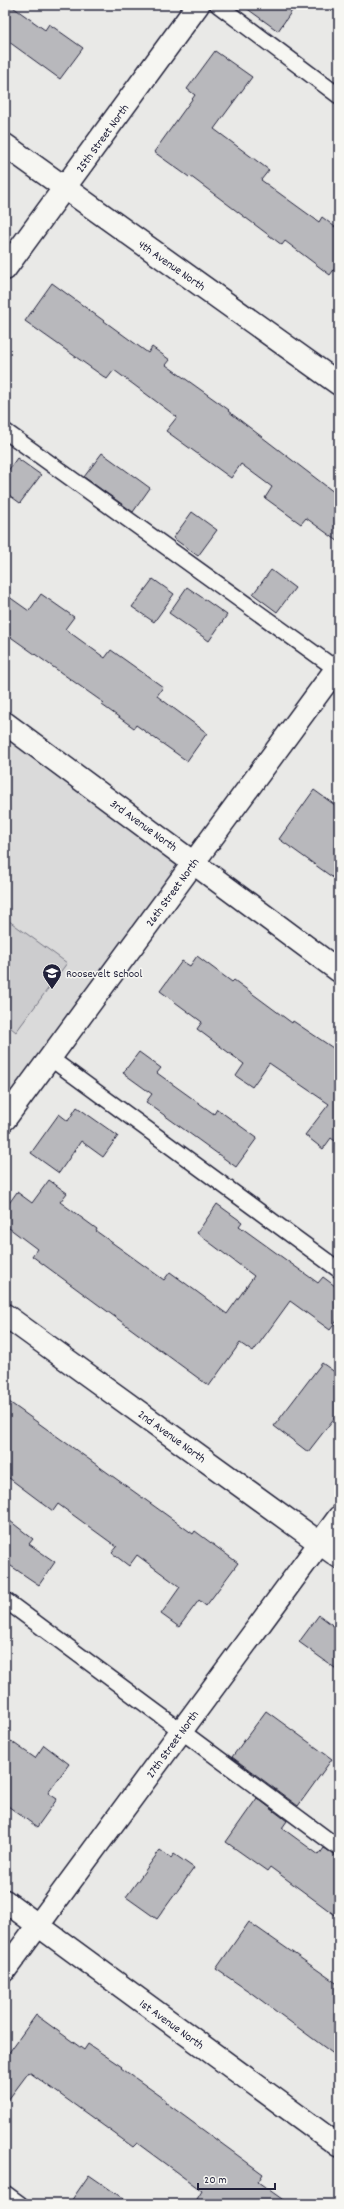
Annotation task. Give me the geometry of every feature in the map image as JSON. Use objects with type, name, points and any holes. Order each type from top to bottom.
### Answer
[{"type":"street","name":"25th Street North","points":[[5,269],[65,189],[198,5]]},
{"type":"street","name":"4th Avenue North","points":[[5,145],[339,384]]},
{"type":"street","name":"26th Street North","points":[[5,1119],[338,669]]},
{"type":"street","name":"3rd Avenue North","points":[[5,723],[339,971]]},
{"type":"street","name":"2nd Avenue North","points":[[5,1315],[339,1557]]},
{"type":"street","name":"27th Street North","points":[[5,1970],[339,1517]]},
{"type":"street","name":"1st Avenue North","points":[[5,1901],[339,2146]]},
{"type":"lane","points":[[218,5],[339,96]]},
{"type":"lane","points":[[5,431],[338,669]]},
{"type":"lane","points":[[50,1058],[339,1270]]},
{"type":"lane","points":[[5,1600],[339,1848]]},
{"type":"lane","points":[[5,2193],[20,2204]]},
{"type":"shaded area","name":"Roosevelt School","points":[[5,723],[194,861],[5,1119]]},
{"type":"shaded area","points":[[5,918],[67,963],[16,1032],[5,1023]]},
{"type":"building","points":[[5,5],[10,5],[45,30],[49,24],[83,48],[60,79],[5,39]]},
{"type":"building","points":[[242,5],[296,5],[278,31]]},
{"type":"building","points":[[215,51],[252,77],[214,129],[269,170],[261,180],[319,222],[322,217],[339,230],[339,263],[330,275],[285,241],[282,245],[190,176],[189,177],[154,152],[195,95],[187,89]]},
{"type":"building","points":[[52,283],[148,353],[152,347],[170,360],[166,365],[229,410],[228,411],[339,496],[339,542],[306,518],[301,524],[265,498],[272,487],[241,464],[231,478],[166,431],[177,417],[114,370],[107,379],[25,321]]},
{"type":"building","points":[[102,453],[150,488],[133,512],[84,477]]},
{"type":"building","points":[[17,458],[41,475],[20,503],[5,492],[5,475]]},
{"type":"building","points":[[192,512],[217,530],[198,556],[173,538]]},
{"type":"building","points":[[271,570],[295,588],[277,612],[253,594]]},
{"type":"building","points":[[153,579],[174,594],[154,622],[132,607]]},
{"type":"building","points":[[187,587],[227,615],[209,641],[169,613]]},
{"type":"building","points":[[5,594],[29,611],[41,594],[74,617],[65,629],[105,658],[111,650],[163,687],[157,696],[207,733],[187,761],[136,725],[134,728],[102,705],[104,703],[5,633]]},
{"type":"building","points":[[314,790],[339,808],[339,882],[279,839]]},
{"type":"building","points":[[197,956],[232,982],[234,980],[292,1023],[293,1021],[339,1052],[339,1144],[331,1138],[323,1149],[305,1135],[329,1104],[269,1063],[252,1087],[236,1076],[244,1064],[197,1029],[202,1022],[160,991],[182,961],[190,966]]},
{"type":"building","points":[[139,1052],[161,1068],[157,1073],[214,1114],[217,1109],[257,1138],[236,1167],[146,1102],[152,1094],[123,1073]]},
{"type":"building","points":[[77,1107],[118,1136],[103,1157],[81,1141],[59,1173],[31,1153],[59,1114],[68,1121]]},
{"type":"building","points":[[49,1180],[67,1193],[60,1202],[97,1229],[96,1231],[164,1280],[170,1272],[227,1314],[254,1276],[197,1233],[217,1204],[242,1222],[239,1226],[318,1283],[323,1277],[339,1289],[339,1318],[330,1330],[290,1301],[253,1352],[240,1343],[209,1386],[32,1256],[37,1249],[5,1225],[5,1209],[17,1192],[32,1203]]},
{"type":"building","points":[[322,1363],[339,1375],[339,1412],[308,1452],[274,1426]]},
{"type":"building","points":[[5,1399],[193,1534],[195,1531],[238,1563],[206,1606],[199,1600],[179,1627],[161,1614],[180,1587],[137,1555],[129,1566],[112,1553],[117,1547],[58,1504],[53,1511],[5,1475]]},
{"type":"building","points":[[5,1517],[33,1539],[29,1544],[55,1562],[39,1585],[5,1562]]},
{"type":"building","points":[[319,1615],[339,1630],[339,1671],[299,1642]]},
{"type":"building","points":[[266,1711],[332,1759],[298,1806],[232,1757]]},
{"type":"building","points":[[5,1737],[35,1758],[44,1745],[69,1764],[48,1793],[57,1799],[37,1827],[5,1804]]},
{"type":"building","points":[[257,1798],[287,1821],[282,1828],[319,1855],[324,1848],[339,1857],[339,1918],[270,1867],[267,1871],[226,1842]]},
{"type":"building","points":[[160,1850],[171,1858],[174,1854],[194,1868],[157,1919],[126,1897]]},
{"type":"building","points":[[249,1922],[339,1985],[339,2058],[250,1992],[216,1969]]},
{"type":"building","points":[[36,2015],[84,2050],[88,2044],[122,2067],[121,2068],[166,2100],[165,2102],[263,2174],[258,2182],[289,2204],[194,2204],[202,2191],[137,2143],[133,2147],[29,2072],[5,2104],[5,2058]]},
{"type":"building","points":[[89,2175],[131,2204],[69,2204]]},
{"type":"place","name":"Roosevelt School","points":[[52,990]]}]
